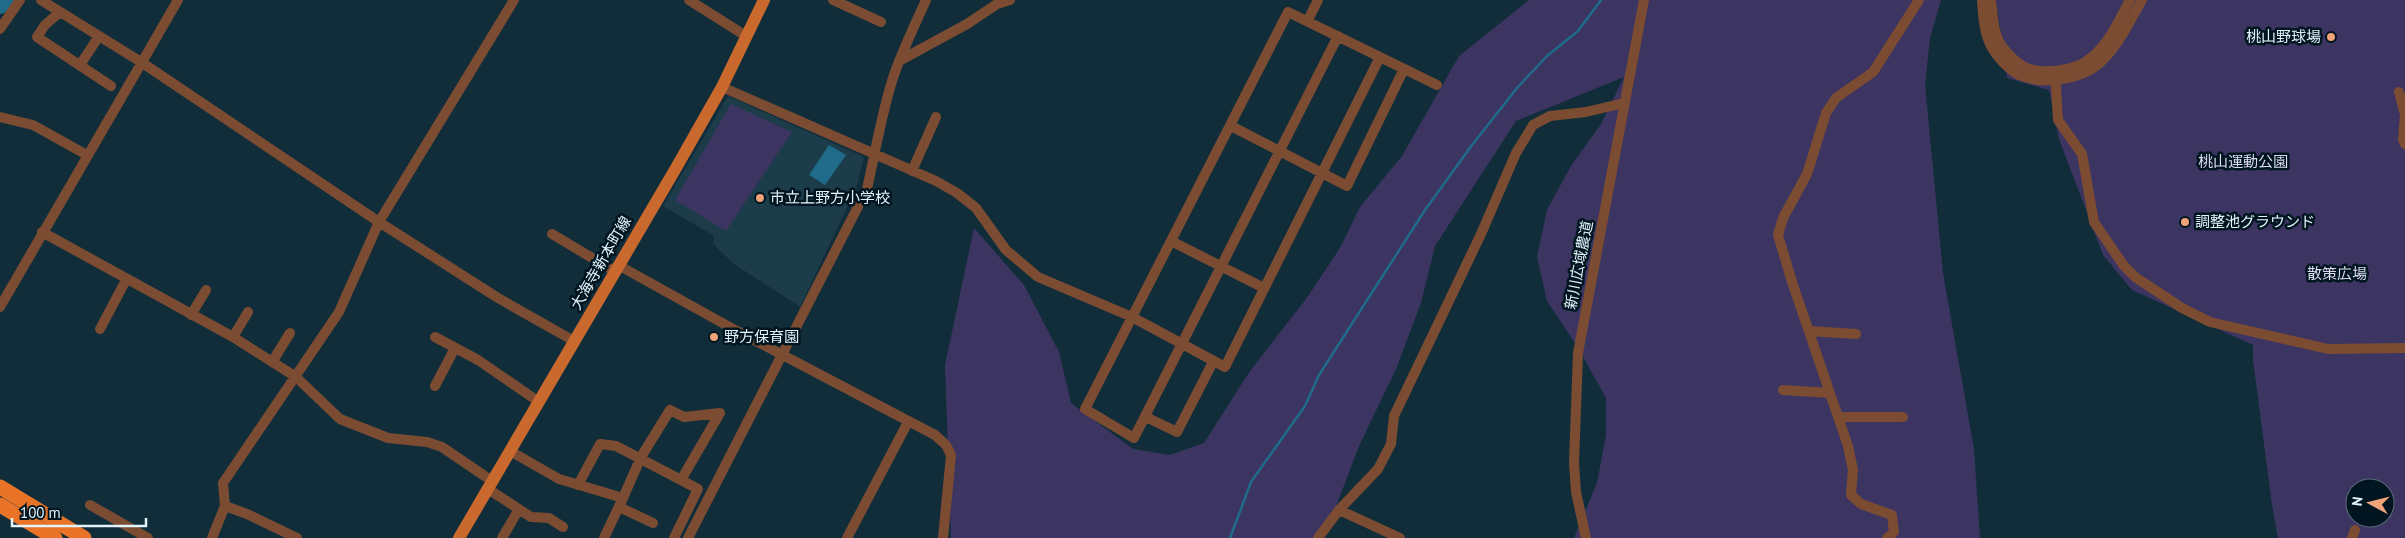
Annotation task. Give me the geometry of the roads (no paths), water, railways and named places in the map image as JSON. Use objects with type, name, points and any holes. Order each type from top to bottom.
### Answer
[{"type":"highway","points":[[0,487],[84,538]]},
{"type":"highway","points":[[0,505],[55,538]]},
{"type":"main road","name":"大海寺新本町線","points":[[459,538],[722,87],[764,0]]},
{"type":"street","points":[[0,29],[20,0]]},
{"type":"street","points":[[41,0],[140,62],[379,222],[498,298],[574,341]]},
{"type":"street","points":[[0,307],[140,62],[178,0]]},
{"type":"street","points":[[212,538],[225,506],[223,484],[339,312],[379,222],[514,0]]},
{"type":"street","points":[[689,0],[746,36]]},
{"type":"street","points":[[833,0],[881,22]]},
{"type":"street","points":[[688,538],[867,189],[880,126],[899,61],[926,0]]},
{"type":"street","points":[[899,61],[968,24],[997,4],[1010,0]]},
{"type":"street","points":[[1308,20],[1318,0]]},
{"type":"street","name":"新川広域農道","points":[[1586,538],[1576,492],[1574,463],[1578,353],[1644,0]]},
{"type":"street","points":[[1887,538],[1894,532],[1892,515],[1861,504],[1851,495],[1853,470],[1838,416],[1778,235],[1783,218],[1807,174],[1826,113],[1836,98],[1873,72],[1919,0]]},
{"type":"street","points":[[1982,0],[1985,29],[1992,48],[2004,63],[2020,75],[2055,76],[2077,76],[2101,62],[2111,52],[2142,0]]},
{"type":"street","points":[[1991,0],[1994,27],[2000,43],[2010,56],[2024,67],[2055,76],[2090,59],[2104,46],[2130,0]]},
{"type":"street","points":[[60,12],[45,25],[37,37],[111,86]]},
{"type":"street","points":[[1338,36],[1222,268],[1134,438],[1085,410],[1288,12],[1308,20],[1437,85]]},
{"type":"street","points":[[80,65],[99,36]]},
{"type":"street","points":[[722,87],[912,171],[957,193],[976,208],[1006,250],[1038,277],[1132,317],[1212,362],[1225,366],[1380,56]]},
{"type":"street","points":[[1231,126],[1348,186],[1404,69]]},
{"type":"street","points":[[2055,76],[2058,120],[2082,154],[2090,211],[2094,222],[2124,266],[2135,277],[2182,308],[2210,322],[2328,349],[2405,348]]},
{"type":"street","points":[[2399,92],[2405,115],[2403,140],[2405,144]]},
{"type":"street","points":[[1318,538],[1339,510],[1378,469],[1391,444],[1394,416],[1481,234],[1516,153],[1533,125],[1550,116],[1586,112],[1624,103]]},
{"type":"street","points":[[912,171],[936,116]]},
{"type":"street","points":[[0,117],[33,125],[87,155]]},
{"type":"street","points":[[42,232],[126,280],[233,337],[296,377],[340,419],[388,438],[426,442],[442,447],[531,517],[550,518],[563,527]]},
{"type":"street","points":[[552,234],[935,435],[946,445],[951,455],[943,538]]},
{"type":"street","points":[[1171,241],[1264,288]]},
{"type":"street","points":[[100,329],[126,280]]},
{"type":"street","points":[[192,315],[206,290]]},
{"type":"street","points":[[233,337],[248,312]]},
{"type":"street","points":[[1809,331],[1856,334]]},
{"type":"street","points":[[272,362],[290,333]]},
{"type":"street","points":[[435,338],[478,360],[538,402]]},
{"type":"street","points":[[434,386],[455,348]]},
{"type":"street","points":[[1146,417],[1177,432],[1212,362]]},
{"type":"street","points":[[1783,390],[1830,394]]},
{"type":"street","points":[[604,538],[641,457],[670,410],[684,417],[720,413],[681,480]]},
{"type":"street","points":[[1838,416],[1903,417]]},
{"type":"street","points":[[847,538],[908,422]]},
{"type":"street","points":[[578,485],[600,444],[616,446],[641,457],[698,489],[674,538]]},
{"type":"street","points":[[510,451],[558,479],[578,485],[621,503],[653,524]]},
{"type":"street","points":[[90,505],[148,538]]},
{"type":"street","points":[[225,506],[247,514],[297,538]]},
{"type":"street","points":[[502,538],[519,509]]},
{"type":"street","points":[[1339,510],[1400,538]]},
{"type":"water","points":[[829,145],[846,155],[825,185],[809,175]]},
{"type":"waterway","points":[[0,6],[6,0]]},
{"type":"waterway","points":[[1230,538],[1251,482],[1305,406],[1319,375],[1425,210],[1472,145],[1517,88],[1547,56],[1578,31],[1601,0]]},
{"type":"place","name":"桃山野球場","points":[[2331,37]]},
{"type":"place","name":"市立上野方小学校","points":[[760,198]]},
{"type":"place","name":"調整池グラウンド","points":[[2185,222]]},
{"type":"place","name":"野方保育園","points":[[714,337]]},
{"type":"park label","name":"桃山運動公園","points":[[2243,162]]},
{"type":"park label","name":"散策広場","points":[[2337,274]]}]
